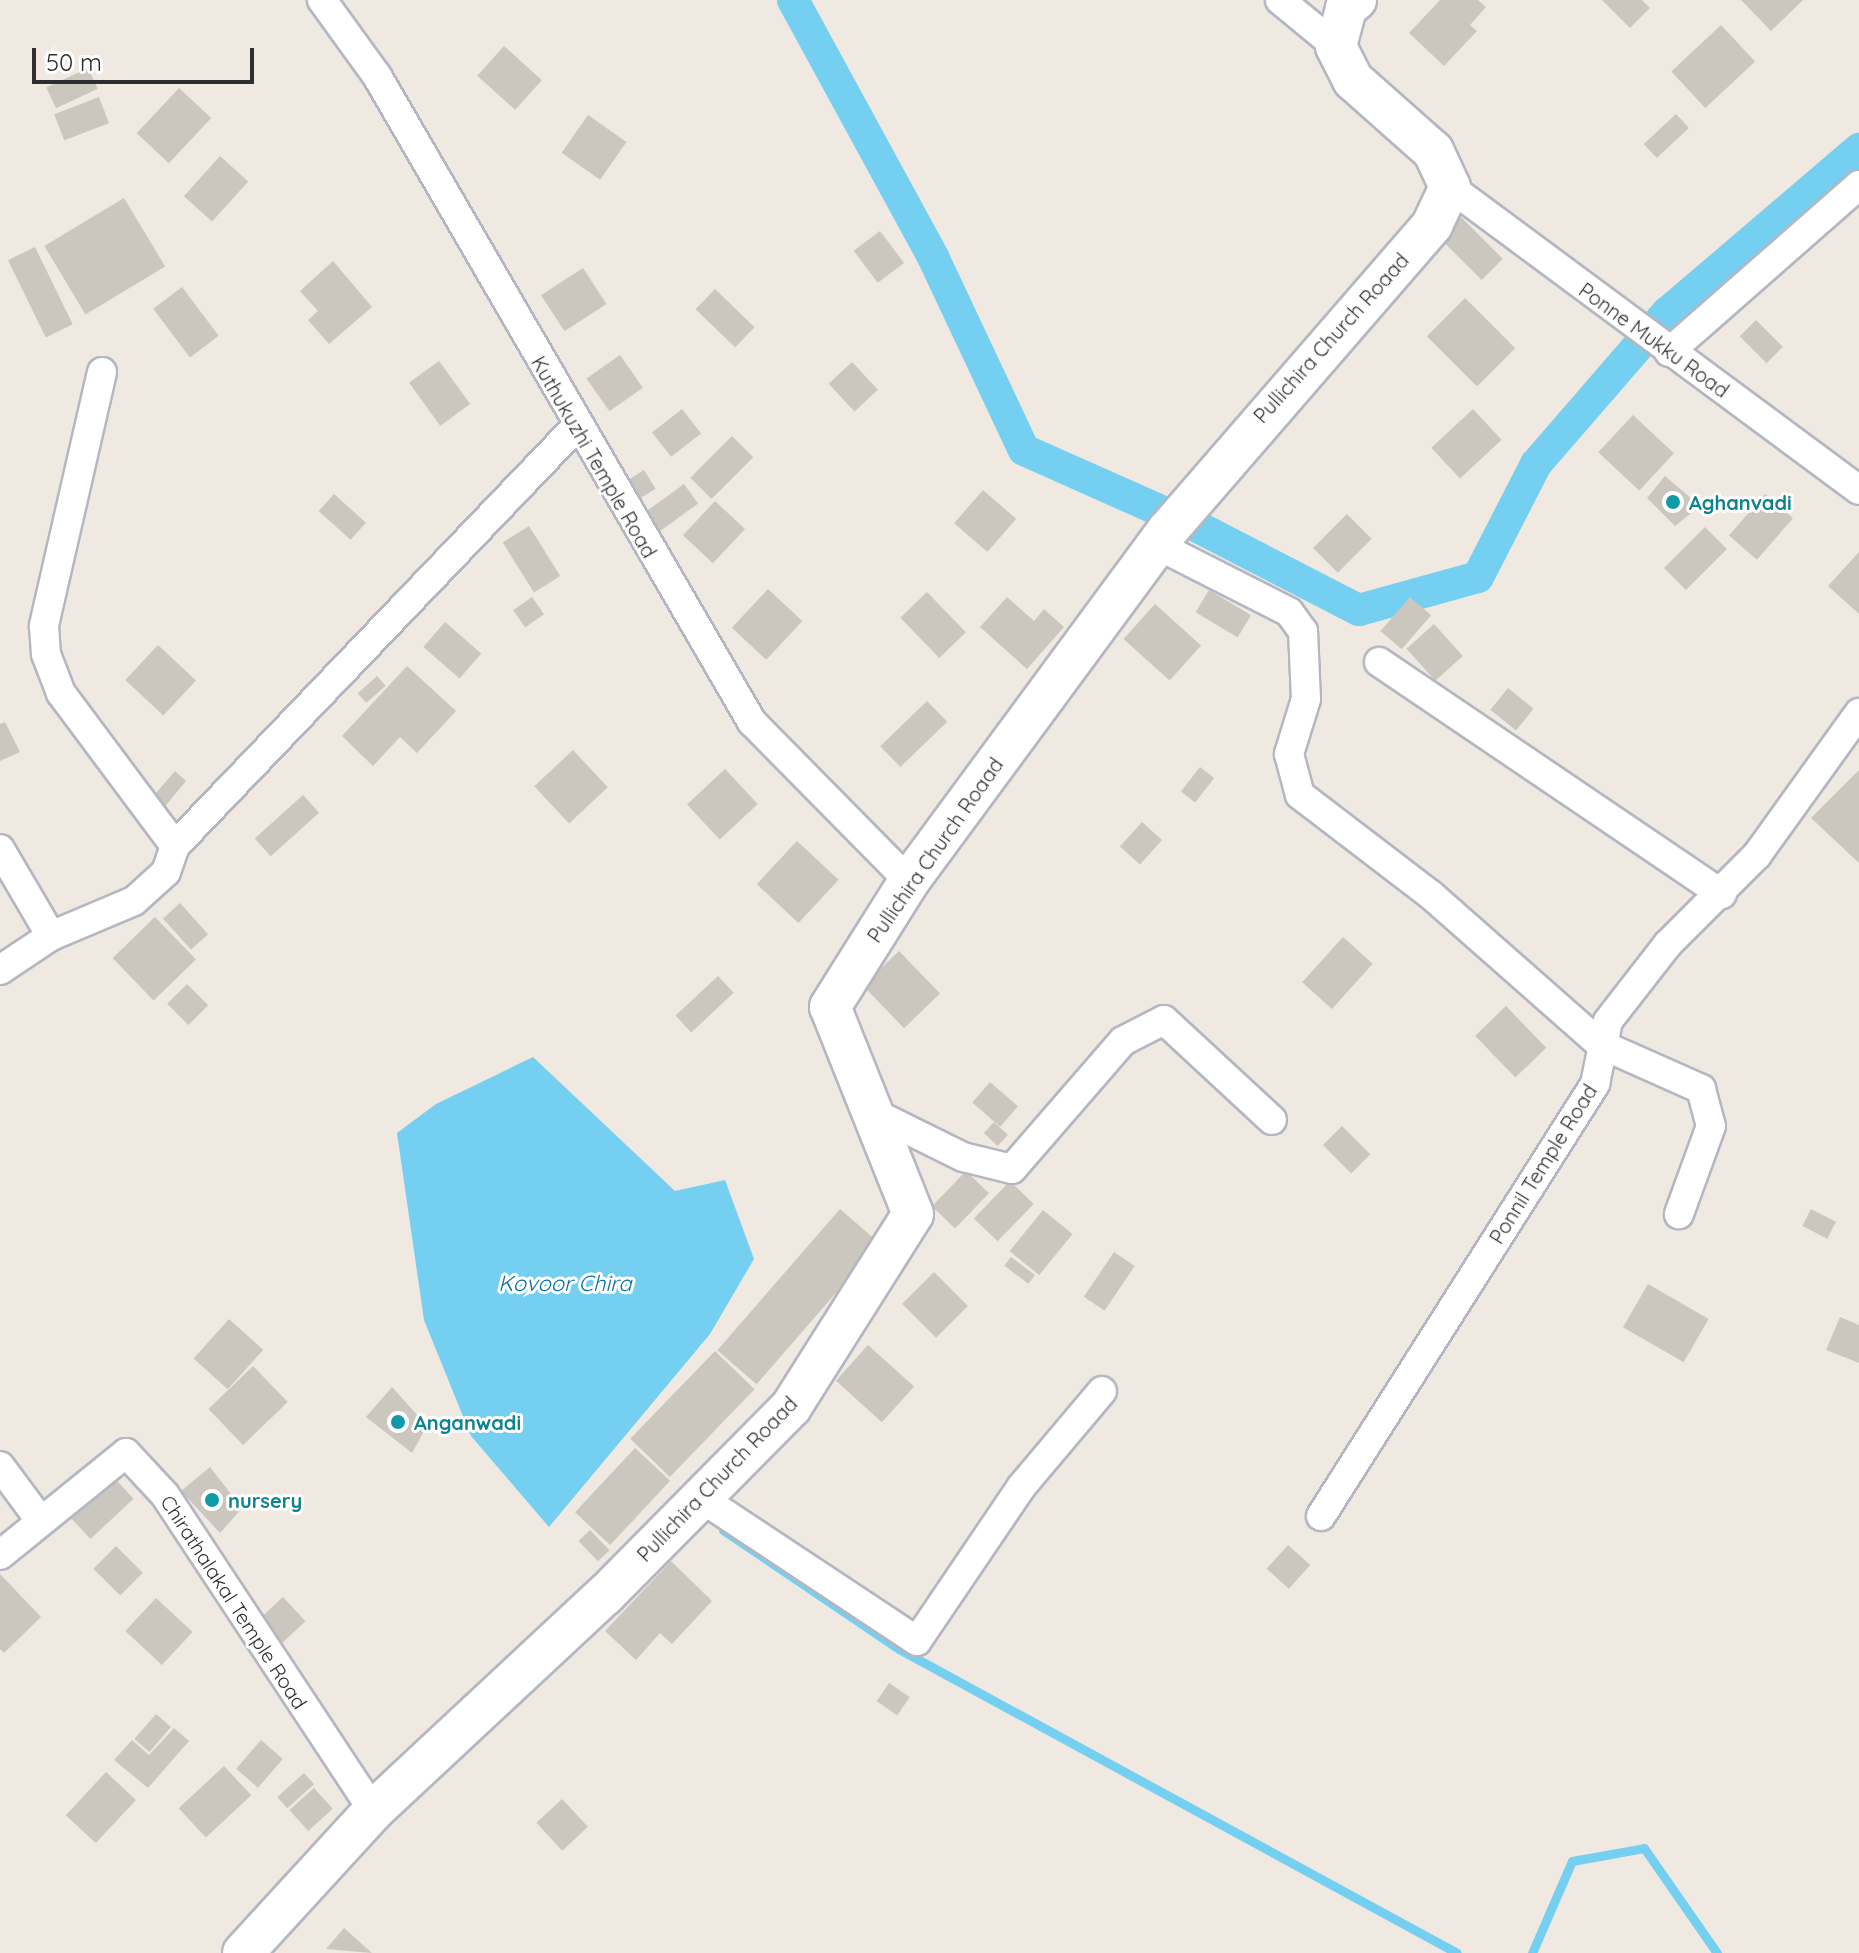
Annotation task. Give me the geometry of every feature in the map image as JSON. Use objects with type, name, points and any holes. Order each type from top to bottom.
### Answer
[{"type":"main road","points":[[1356,0],[1346,8],[1336,46],[1353,80],[1433,151],[1450,187]]},
{"type":"main road","name":"Pullichira Church Roaad","points":[[247,1951],[373,1811],[701,1498],[791,1407],[913,1214],[830,1007],[909,881],[1157,545],[1251,426],[1432,225],[1450,187]]},
{"type":"street","name":"Kuthukuzhi Temple Road","points":[[322,0],[377,76],[575,428],[752,722],[909,881]]},
{"type":"street","points":[[1280,0],[1336,46]]},
{"type":"street","points":[[1669,352],[1859,185]]},
{"type":"street","name":"Ponne Mukku Road","points":[[1450,187],[1859,490]]},
{"type":"street","points":[[102,372],[44,626],[46,654],[61,693],[175,846]]},
{"type":"street","points":[[0,970],[51,936],[134,901],[166,872],[175,846],[575,428]]},
{"type":"street","points":[[1157,545],[1289,612],[1303,631],[1306,699],[1289,754],[1300,795],[1407,876],[1600,1044],[1701,1089],[1711,1126],[1679,1214]]},
{"type":"street","points":[[1379,662],[1722,894]]},
{"type":"street","name":"Ponnil Temple Road","points":[[1321,1516],[1595,1084],[1600,1044],[1608,1021],[1668,944],[1722,894],[1859,713]]},
{"type":"street","points":[[0,849],[51,936]]},
{"type":"street","points":[[872,1112],[963,1157],[1012,1169],[1123,1041],[1164,1020],[1272,1120]]},
{"type":"street","points":[[701,1498],[917,1641],[1022,1486],[1102,1391]]},
{"type":"street","name":"Chirathalakal Temple Road","points":[[0,1555],[126,1453],[165,1495],[373,1811]]},
{"type":"street","points":[[0,1466],[40,1520]]},
{"type":"water","name":"Kovoor Chira","points":[[533,1057],[675,1191],[725,1180],[754,1259],[710,1334],[549,1527],[471,1436],[424,1320],[397,1133],[436,1104]]},
{"type":"building","points":[[1440,0],[1478,0],[1486,7],[1470,25],[1477,31],[1444,66],[1409,33]]},
{"type":"building","points":[[1602,0],[1642,0],[1650,8],[1630,28]]},
{"type":"building","points":[[1741,0],[1803,0],[1771,31]]},
{"type":"building","points":[[1721,25],[1755,62],[1705,108],[1671,71]]},
{"type":"building","points":[[504,46],[542,80],[515,110],[477,76]]},
{"type":"building","points":[[88,68],[98,89],[56,108],[46,87]]},
{"type":"building","points":[[179,88],[211,118],[169,163],[137,133]]},
{"type":"building","points":[[99,97],[109,123],[64,140],[54,114]]},
{"type":"building","points":[[1676,114],[1689,128],[1657,158],[1644,144]]},
{"type":"building","points":[[588,115],[627,142],[600,180],[562,153]]},
{"type":"building","points":[[220,156],[248,181],[212,222],[184,196]]},
{"type":"building","points":[[124,198],[165,267],[85,314],[44,246]]},
{"type":"building","points":[[1459,215],[1503,259],[1482,280],[1438,236]]},
{"type":"building","points":[[880,231],[904,263],[878,283],[854,251]]},
{"type":"building","points":[[35,247],[73,324],[46,337],[8,260]]},
{"type":"building","points":[[333,261],[372,307],[329,344],[308,320],[318,311],[300,291]]},
{"type":"building","points":[[583,268],[606,304],[564,331],[541,295]]},
{"type":"building","points":[[182,287],[219,336],[190,357],[153,309]]},
{"type":"building","points":[[715,289],[755,327],[735,347],[696,309]]},
{"type":"building","points":[[1465,298],[1515,348],[1477,386],[1427,336]]},
{"type":"building","points":[[1756,320],[1783,347],[1767,363],[1740,336]]},
{"type":"building","points":[[620,355],[643,388],[609,411],[586,379]]},
{"type":"building","points":[[439,361],[470,404],[440,426],[409,383]]},
{"type":"building","points":[[852,362],[878,390],[855,412],[829,384]]},
{"type":"building","points":[[682,409],[701,433],[671,457],[652,432]]},
{"type":"building","points":[[1473,409],[1502,440],[1460,479],[1431,448]]},
{"type":"building","points":[[1633,415],[1674,453],[1639,490],[1598,452]]},
{"type":"building","points":[[732,436],[753,457],[711,499],[690,478]]},
{"type":"building","points":[[644,470],[656,489],[636,501],[624,482]]},
{"type":"building","name":"Aghanvadi","points":[[1665,476],[1700,506],[1675,526],[1647,498]]},
{"type":"building","points":[[684,484],[698,503],[654,535],[640,516]]},
{"type":"building","points":[[983,490],[1016,519],[987,552],[954,523]]},
{"type":"building","points":[[334,494],[366,523],[351,540],[319,511]]},
{"type":"building","points":[[1765,494],[1793,518],[1757,560],[1729,536]]},
{"type":"building","points":[[715,501],[745,529],[713,563],[683,535]]},
{"type":"building","points":[[1347,514],[1372,539],[1338,573],[1313,548]]},
{"type":"building","points":[[529,526],[560,576],[534,592],[503,542]]},
{"type":"building","points":[[1705,527],[1727,549],[1686,590],[1664,568]]},
{"type":"building","points":[[1859,552],[1859,614],[1828,586]]},
{"type":"building","points":[[768,589],[802,621],[766,660],[732,628]]},
{"type":"building","points":[[1209,590],[1251,615],[1238,638],[1196,612]]},
{"type":"building","points":[[927,592],[966,632],[939,658],[900,618]]},
{"type":"building","points":[[532,597],[544,614],[525,627],[513,610]]},
{"type":"building","points":[[1007,597],[1034,621],[1044,609],[1064,627],[1027,669],[980,627]]},
{"type":"building","points":[[1410,597],[1431,615],[1402,649],[1380,631]]},
{"type":"building","points":[[1155,604],[1201,645],[1170,680],[1124,639]]},
{"type":"building","points":[[445,622],[481,653],[460,678],[423,647]]},
{"type":"building","points":[[1434,624],[1463,656],[1435,681],[1407,649]]},
{"type":"building","points":[[158,645],[196,680],[163,716],[125,680]]},
{"type":"building","points":[[407,666],[456,711],[417,753],[400,737],[373,766],[342,736]]},
{"type":"building","points":[[377,676],[386,686],[366,703],[358,693]]},
{"type":"building","points":[[1508,688],[1534,709],[1516,731],[1490,710]]},
{"type":"building","points":[[927,701],[947,722],[900,767],[880,746]]},
{"type":"building","points":[[5,722],[20,752],[0,761],[0,724]]},
{"type":"building","points":[[573,750],[608,787],[569,823],[534,786]]},
{"type":"building","points":[[1200,767],[1214,778],[1195,803],[1181,791]]},
{"type":"building","points":[[725,769],[758,804],[720,840],[687,804]]},
{"type":"building","points":[[1859,770],[1859,863],[1811,818]]},
{"type":"building","points":[[175,771],[186,781],[162,810],[141,780],[156,793]]},
{"type":"building","points":[[303,795],[319,813],[271,856],[255,838]]},
{"type":"building","points":[[1142,822],[1162,840],[1140,865],[1120,847]]},
{"type":"building","points":[[797,841],[839,880],[798,923],[757,884]]},
{"type":"building","points":[[180,903],[208,934],[191,950],[163,918]]},
{"type":"building","points":[[155,917],[196,959],[154,1000],[113,958]]},
{"type":"building","points":[[1343,937],[1373,964],[1332,1009],[1302,982]]},
{"type":"building","points":[[899,951],[940,993],[904,1028],[863,986]]},
{"type":"building","points":[[718,976],[734,993],[691,1032],[676,1016]]},
{"type":"building","points":[[187,984],[208,1005],[188,1025],[167,1004]]},
{"type":"building","points":[[1506,1006],[1546,1048],[1515,1078],[1475,1036]]},
{"type":"building","points":[[990,1082],[1018,1106],[1000,1127],[972,1102]]},
{"type":"building","points":[[994,1122],[1008,1135],[998,1146],[984,1133]]},
{"type":"building","points":[[1342,1126],[1370,1154],[1351,1173],[1323,1145]]},
{"type":"building","points":[[966,1171],[989,1193],[955,1228],[932,1206]]},
{"type":"building","points":[[1010,1181],[1034,1204],[998,1241],[974,1218]]},
{"type":"building","points":[[840,1209],[879,1243],[757,1384],[717,1350]]},
{"type":"building","points":[[1811,1209],[1836,1222],[1827,1239],[1802,1226]]},
{"type":"building","points":[[1043,1210],[1073,1234],[1039,1275],[1010,1251]]},
{"type":"building","points":[[1114,1252],[1135,1266],[1105,1311],[1084,1297]]},
{"type":"building","points":[[1011,1257],[1035,1275],[1028,1284],[1004,1266]]},
{"type":"building","points":[[934,1272],[968,1306],[936,1338],[902,1304]]},
{"type":"building","points":[[1648,1284],[1709,1319],[1684,1362],[1623,1327]]},
{"type":"building","points":[[1840,1317],[1859,1325],[1859,1363],[1826,1350]]},
{"type":"building","points":[[229,1319],[263,1350],[228,1389],[194,1358]]},
{"type":"building","points":[[868,1345],[914,1386],[882,1422],[836,1381]]},
{"type":"building","points":[[715,1351],[755,1389],[670,1477],[630,1439]]},
{"type":"building","points":[[253,1366],[288,1402],[243,1445],[208,1409]]},
{"type":"building","name":"Anganwadi","points":[[392,1387],[427,1426],[412,1453],[366,1417]]},
{"type":"building","points":[[635,1448],[670,1481],[610,1545],[575,1512]]},
{"type":"building","name":"nursery","points":[[210,1467],[242,1508],[220,1533],[181,1491]]},
{"type":"building","points":[[105,1468],[134,1499],[90,1539],[62,1508]]},
{"type":"building","points":[[590,1530],[609,1550],[598,1561],[578,1541]]},
{"type":"building","points":[[1288,1545],[1310,1565],[1289,1589],[1267,1569]]},
{"type":"building","points":[[116,1546],[143,1573],[120,1595],[93,1569]]},
{"type":"building","points":[[671,1561],[712,1601],[672,1644],[660,1633],[636,1660],[605,1631]]},
{"type":"building","points":[[0,1574],[41,1617],[4,1653],[0,1649]]},
{"type":"building","points":[[283,1597],[306,1621],[280,1645],[257,1621]]},
{"type":"building","points":[[156,1598],[193,1632],[162,1665],[125,1631]]},
{"type":"building","points":[[889,1683],[910,1697],[897,1715],[877,1701]]},
{"type":"building","points":[[156,1714],[171,1727],[149,1752],[134,1739]]},
{"type":"building","points":[[174,1728],[189,1741],[148,1788],[114,1760],[132,1740],[149,1755]]},
{"type":"building","points":[[261,1740],[283,1759],[258,1788],[236,1769]]},
{"type":"building","points":[[224,1766],[251,1795],[206,1838],[179,1808]]},
{"type":"building","points":[[106,1772],[136,1800],[96,1843],[66,1815]]},
{"type":"building","points":[[304,1773],[314,1784],[287,1808],[277,1797]]},
{"type":"building","points":[[314,1788],[333,1809],[308,1831],[289,1810]]},
{"type":"building","points":[[562,1799],[588,1827],[562,1851],[536,1823]]},
{"type":"building","points":[[344,1928],[372,1953],[326,1949]]},
{"type":"waterway","points":[[793,0],[933,257],[1024,450],[1159,510]]},
{"type":"waterway","points":[[1196,526],[1359,610],[1478,577],[1536,464],[1667,313],[1859,149]]},
{"type":"waterway","points":[[723,1530],[899,1649],[1457,1953]]},
{"type":"waterway","points":[[1532,1953],[1572,1861],[1644,1848],[1717,1953]]},
{"type":"place","name":"Aghanvadi","points":[[1673,502]]},
{"type":"place","name":"Anganwadi","points":[[398,1422]]},
{"type":"place","name":"nursery","points":[[212,1500]]}]
